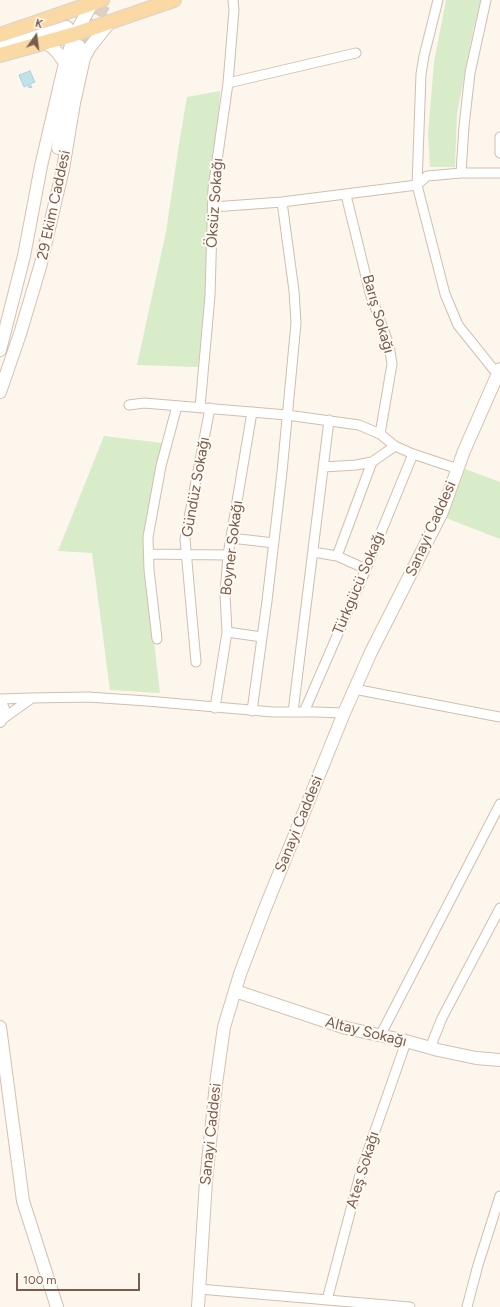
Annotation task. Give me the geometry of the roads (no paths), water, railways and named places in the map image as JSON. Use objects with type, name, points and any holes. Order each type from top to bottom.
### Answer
[{"type":"main road","points":[[0,55],[45,42],[74,36],[174,0]]},
{"type":"main road","points":[[0,35],[96,1]]},
{"type":"main road","points":[[48,232],[64,110],[73,65],[74,36],[96,1]]},
{"type":"main road","name":"29 Ekim Caddesi","points":[[0,392],[34,288],[63,169],[74,103],[84,58],[90,47],[110,22]]},
{"type":"main road","points":[[0,49],[74,36]]},
{"type":"main road","name":"29 Ekim Caddesi","points":[[0,350],[26,248],[41,166],[65,63],[74,36]]},
{"type":"main road","points":[[45,42],[52,46],[65,63]]},
{"type":"main road","name":"Sanayi Caddesi","points":[[198,1307],[206,1181],[216,1084],[224,1027],[240,974],[354,689],[370,652],[442,512],[458,469],[499,372]]},
{"type":"main road","points":[[0,703],[3,709],[1,720]]},
{"type":"main road","name":"Altay Sokağı","points":[[235,991],[346,1028],[476,1058],[500,1060]]},
{"type":"main road","points":[[0,1027],[23,1201],[57,1307]]},
{"type":"street","name":"Öksüz Sokağı","points":[[200,407],[210,296],[213,189],[228,83],[234,0]]},
{"type":"street","points":[[438,0],[421,74],[417,186],[445,294],[458,325],[499,372]]},
{"type":"street","points":[[461,173],[464,126],[470,74],[486,0]]},
{"type":"street","points":[[228,83],[356,52]]},
{"type":"street","points":[[500,137],[500,153]]},
{"type":"street","points":[[213,207],[282,202],[417,186],[427,176],[461,173],[500,173]]},
{"type":"street","name":"Barış Sokağı","points":[[346,195],[370,293],[388,345],[392,364],[380,434]]},
{"type":"street","points":[[252,711],[274,543],[296,323],[294,291],[282,202]]},
{"type":"street","points":[[129,405],[144,403],[200,407],[287,415],[359,425],[380,434],[395,446],[413,454],[458,469]]},
{"type":"street","points":[[157,639],[149,570],[148,537],[160,472],[177,406]]},
{"type":"street","name":"Gündüz Sokağı","points":[[196,662],[185,539],[210,408]]},
{"type":"street","name":"Boyner Sokağı","points":[[215,708],[227,632],[225,594],[228,554],[252,412]]},
{"type":"street","points":[[293,712],[329,420]]},
{"type":"street","points":[[323,467],[356,465],[372,462],[395,446]]},
{"type":"street","name":"Türkgücü Sokağı","points":[[304,712],[366,570],[413,454]]},
{"type":"street","points":[[337,556],[372,462]]},
{"type":"street","points":[[231,538],[274,543]]},
{"type":"street","points":[[313,552],[337,556],[366,570]]},
{"type":"street","points":[[149,554],[228,554]]},
{"type":"street","points":[[227,632],[262,638]]},
{"type":"street","points":[[354,689],[500,717]]},
{"type":"street","points":[[0,699],[88,697],[147,700],[252,711],[344,713]]},
{"type":"street","points":[[1,720],[32,698]]},
{"type":"street","points":[[380,1036],[500,804]]},
{"type":"street","points":[[430,1048],[442,1018],[500,908]]},
{"type":"street","name":"Ateş Sokağı","points":[[327,1300],[361,1171],[406,1042]]},
{"type":"street","points":[[468,1307],[478,1265],[500,1196]]},
{"type":"street","points":[[199,1289],[327,1300],[377,1306],[410,1307]]},
{"type":"water","points":[[30,71],[35,82],[30,84],[32,87],[29,88],[28,85],[24,87],[19,75]]},
{"type":"tunnel","points":[[79,46],[97,20],[107,0]]}]
